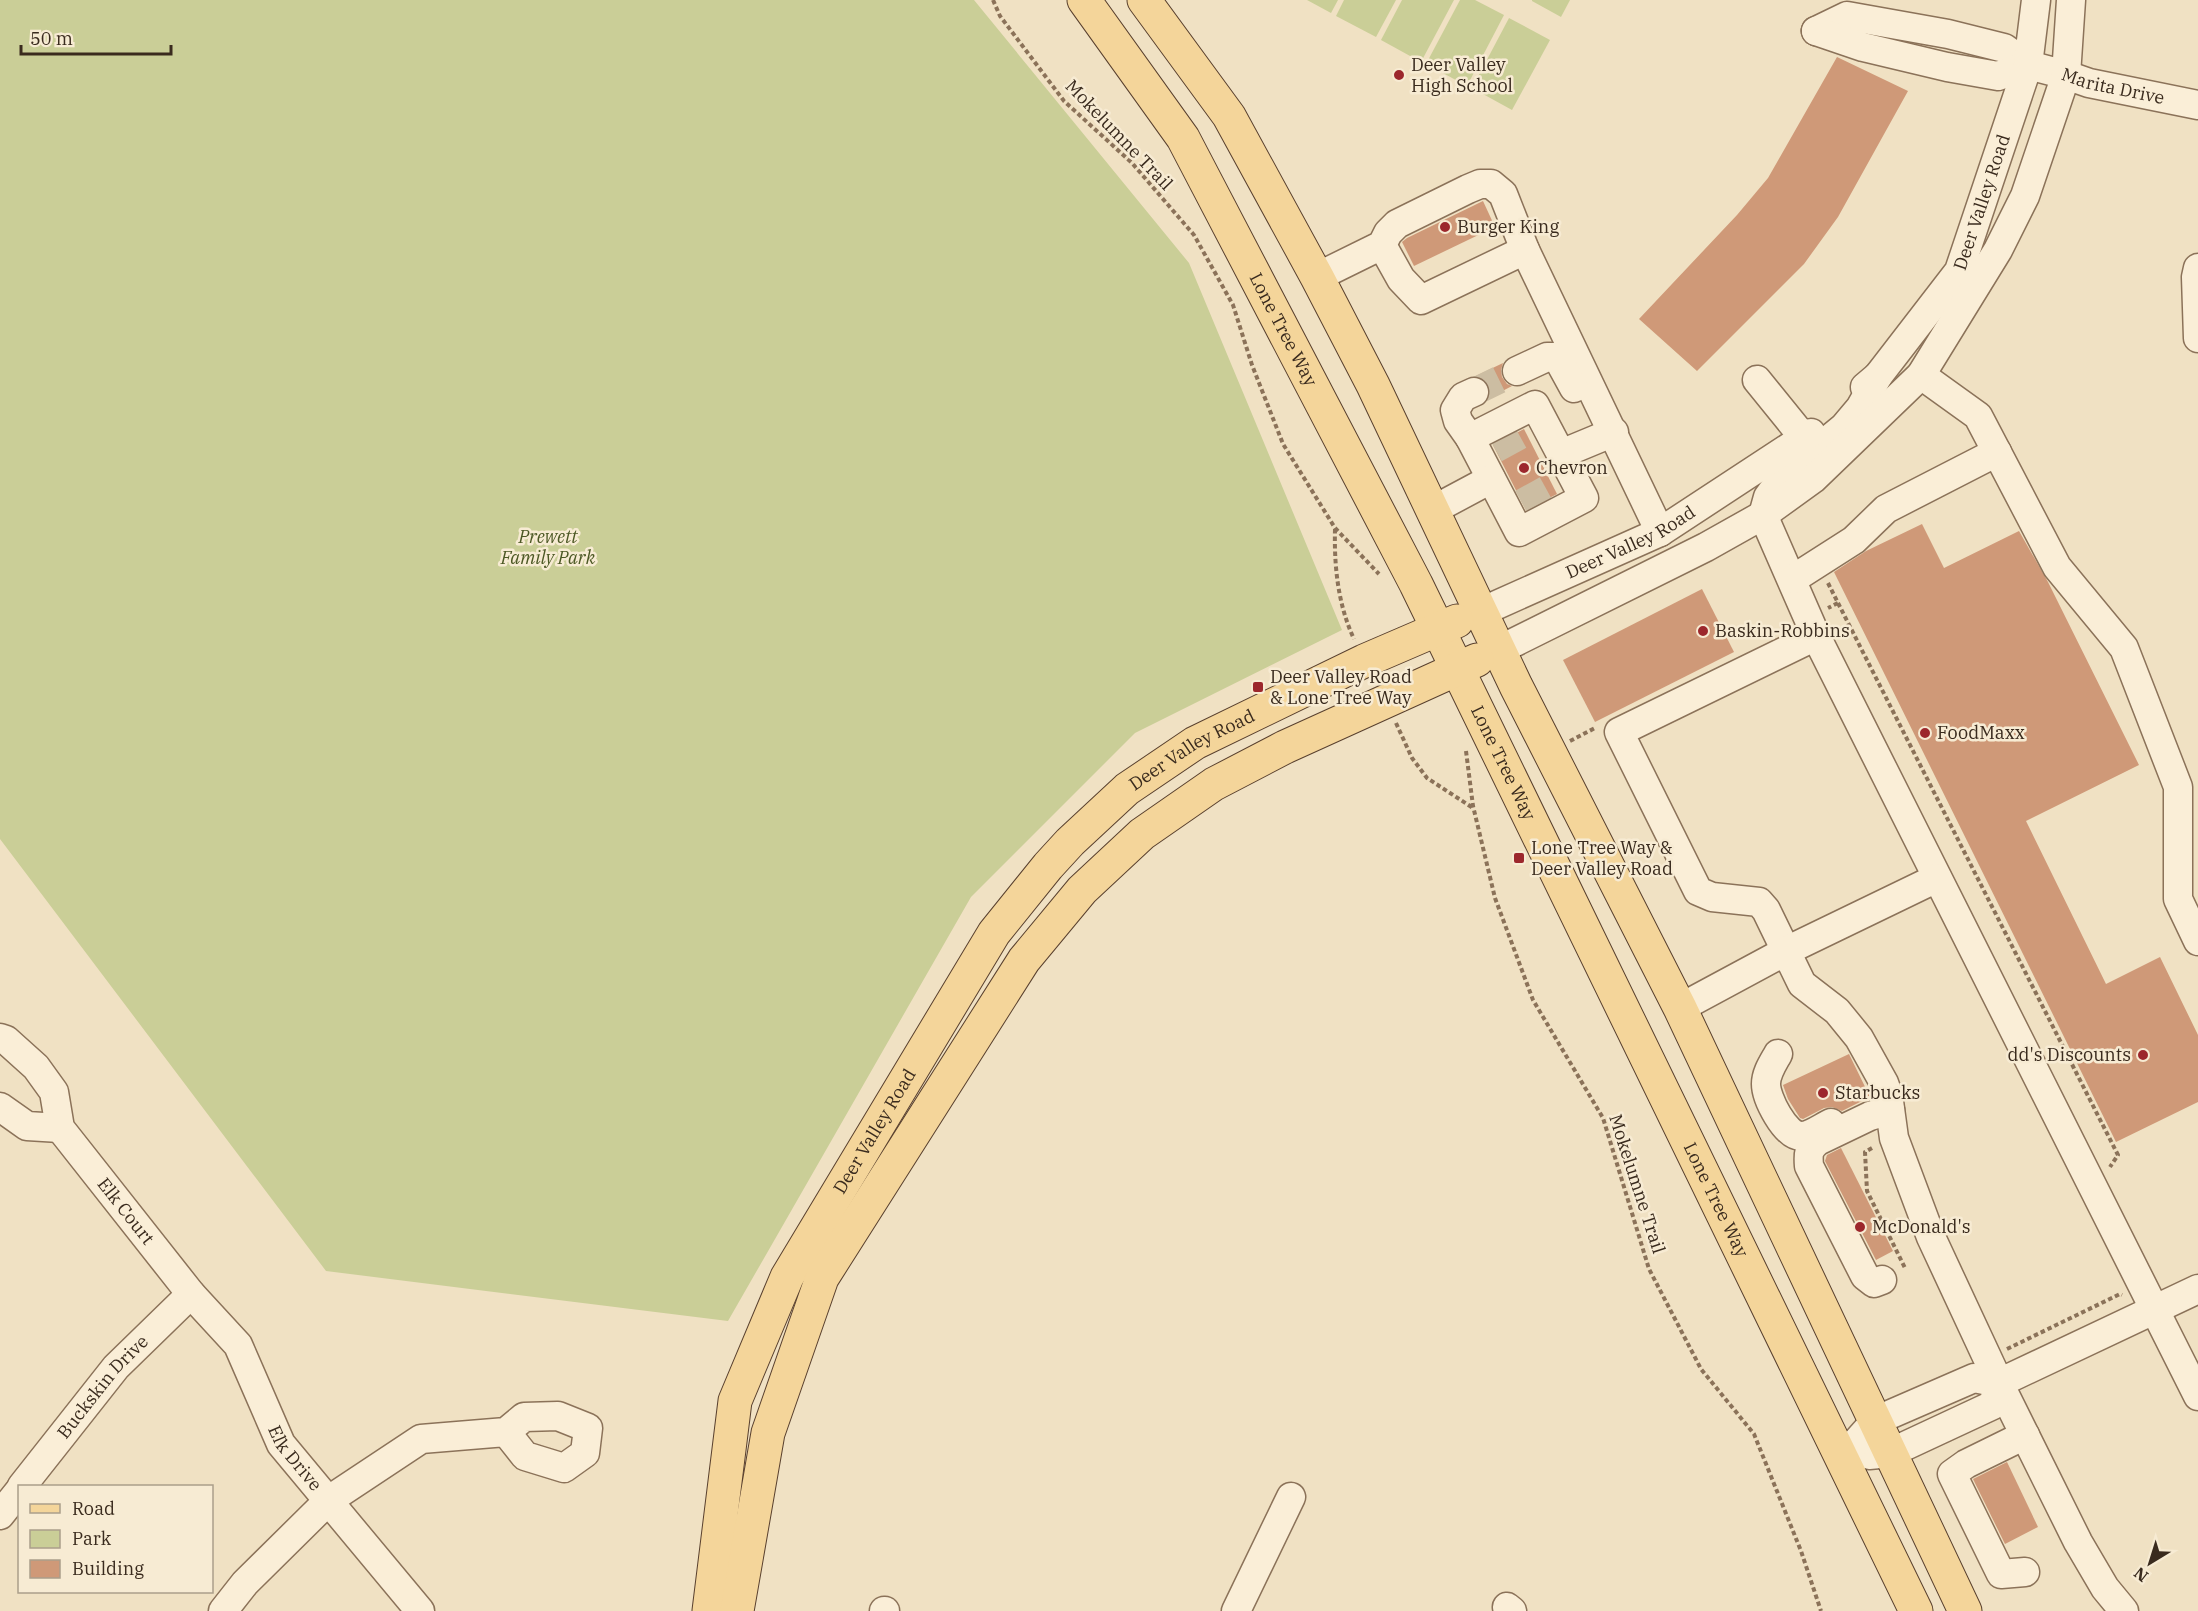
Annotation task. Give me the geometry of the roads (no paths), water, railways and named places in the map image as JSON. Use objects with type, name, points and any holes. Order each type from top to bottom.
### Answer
[{"type":"main road","name":"Lone Tree Way","points":[[1084,0],[1184,138],[1438,630],[1843,1457],[1916,1611]]},
{"type":"main road","points":[[1144,0],[1229,116],[1373,385],[1499,650],[1680,1008],[1965,1611]]},
{"type":"main road","name":"Deer Valley Road","points":[[709,1611],[735,1401],[787,1277],[994,933],[1070,842],[1127,789],[1195,744],[1364,661],[1481,612]]},
{"type":"main road","name":"Deer Valley Road","points":[[737,1611],[768,1433],[822,1278],[1024,960],[1082,890],[1142,834],[1214,784],[1285,747],[1499,650]]},
{"type":"street","name":"Deer Valley Road","points":[[1481,612],[1660,532],[1804,438],[1878,376],[1959,271],[2028,65],[2036,0]]},
{"type":"street","name":"Deer Valley Road","points":[[1499,650],[1706,547],[1763,515],[1813,479],[1921,375],[1998,250],[2025,196],[2066,75],[2071,0]]},
{"type":"street","points":[[1847,16],[1948,34],[2004,48],[2028,65],[1998,76],[1947,67],[1863,47],[1816,31],[1847,16]]},
{"type":"street","name":"Marita Drive","points":[[2028,65],[2098,86],[2198,105]]},
{"type":"street","points":[[1317,277],[1382,245],[1396,224],[1467,189],[1480,184],[1491,184],[1503,194],[1606,436]]},
{"type":"street","points":[[1382,245],[1401,279],[1421,300],[1525,250]]},
{"type":"street","points":[[2198,268],[2196,278],[2198,338]]},
{"type":"street","points":[[1517,371],[1547,357],[1557,357],[1606,436],[1660,532]]},
{"type":"street","points":[[1921,375],[1977,416],[2056,567],[2124,648],[2178,787],[2178,899],[2198,941]]},
{"type":"street","points":[[1878,376],[1860,408],[1844,427],[1782,478],[1768,498],[1763,515],[1793,579],[1812,627],[2198,1396]]},
{"type":"street","points":[[1757,380],[1804,438]]},
{"type":"street","points":[[1433,510],[1484,456],[1535,405],[1535,427],[1562,472],[1584,498],[1518,532],[1515,506],[1484,456],[1458,421],[1455,410],[1463,397],[1474,392]]},
{"type":"street","points":[[1562,472],[1606,436]]},
{"type":"street","points":[[1793,579],[1854,540],[1886,509],[1997,452]]},
{"type":"street","points":[[1812,627],[1619,732],[1698,891],[1712,897],[1759,902],[1766,910],[1802,984],[1837,1011],[1859,1038],[1884,1083],[1884,1106],[1912,1190],[1931,1237],[2078,1542],[2105,1588],[2124,1611]]},
{"type":"street","points":[[1680,1008],[1786,951],[1937,878]]},
{"type":"street","name":"Elk Court","points":[[0,1038],[6,1040],[36,1067],[54,1092],[60,1128],[191,1294]]},
{"type":"street","points":[[1778,1054],[1767,1075],[1767,1092],[1783,1124],[1797,1136],[1804,1136],[1884,1106]]},
{"type":"street","points":[[1884,1106],[1818,1141],[1810,1147],[1808,1155],[1809,1166],[1865,1276],[1874,1283],[1893,1274]]},
{"type":"street","points":[[0,1107],[27,1126],[60,1128]]},
{"type":"street","points":[[1843,1457],[1875,1421],[1974,1377],[2000,1383],[2150,1301],[2198,1289]]},
{"type":"street","name":"Buckskin Drive","points":[[23,1485],[116,1367],[191,1294]]},
{"type":"street","name":"Elk Drive","points":[[191,1294],[238,1345],[281,1444],[420,1611]]},
{"type":"street","points":[[1843,1457],[1890,1453],[1993,1405],[2000,1383]]},
{"type":"street","points":[[223,1611],[245,1583],[329,1500],[421,1439],[506,1432]]},
{"type":"street","points":[[2025,1435],[1966,1464],[1952,1474],[2001,1574],[2025,1572]]},
{"type":"street","name":"Buckskin Drive","points":[[0,1515],[18,1492]]},
{"type":"street","points":[[1236,1611],[1291,1497]]},
{"type":"tunnel","points":[[1474,392],[1517,371]]},
{"type":"tunnel","points":[[1495,449],[1526,432]]},
{"type":"tunnel","points":[[1522,503],[1553,486]]},
{"type":"place","name":"Deer Valley High School","points":[[1399,75]]},
{"type":"place","name":"Burger King","points":[[1445,227]]},
{"type":"place","name":"Chevron","points":[[1524,468]]},
{"type":"place","name":"Baskin-Robbins","points":[[1703,631]]},
{"type":"place","name":"Deer Valley Road & Lone Tree Way","points":[[1258,687]]},
{"type":"place","name":"FoodMaxx","points":[[1925,733]]},
{"type":"place","name":"Lone Tree Way & Deer Valley Road","points":[[1519,858]]},
{"type":"place","name":"dd's Discounts","points":[[2143,1055]]},
{"type":"place","name":"Starbucks","points":[[1823,1093]]},
{"type":"place","name":"McDonald's","points":[[1860,1227]]},
{"type":"park label","name":"Prewett Family Park","points":[[548,547]]}]
